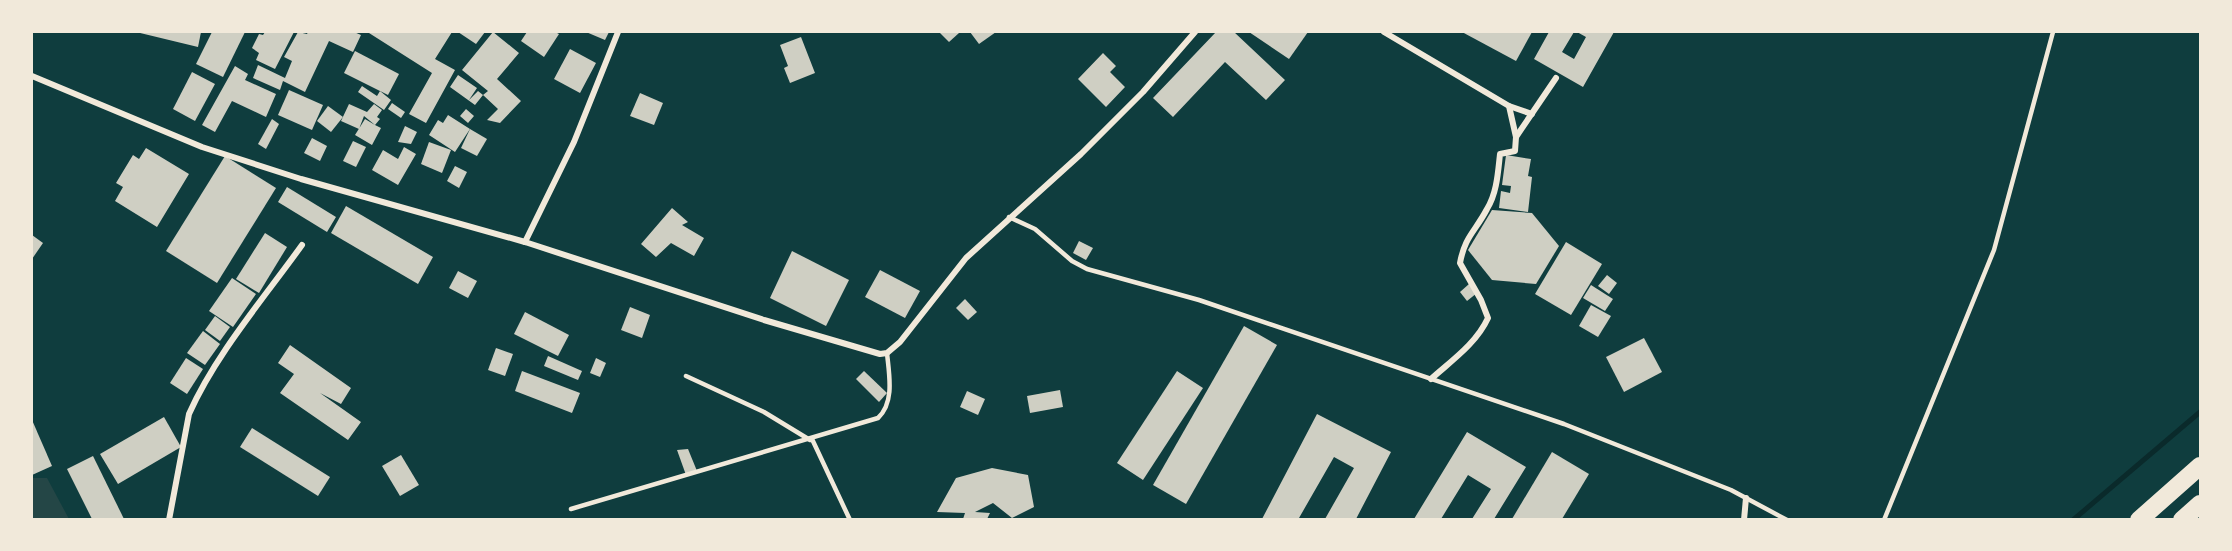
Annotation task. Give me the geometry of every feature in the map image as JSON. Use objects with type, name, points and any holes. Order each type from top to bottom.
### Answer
[{"type":"highway","points":[[2139,519],[2200,466]]},
{"type":"highway","points":[[2182,519],[2200,504]]},
{"type":"street","points":[[525,242],[574,142],[618,32]]},
{"type":"street","points":[[32,76],[213,150],[301,180],[525,242],[764,320],[871,351],[887,353],[900,342],[966,258],[1081,154],[1143,92],[1195,32]]},
{"type":"street","points":[[1384,32],[1509,106],[1532,114]]},
{"type":"street","points":[[1516,137],[1556,78]]},
{"type":"street","points":[[1431,379],[1466,348],[1483,329],[1488,318],[1481,300],[1460,263],[1464,242],[1488,208],[1496,186],[1500,154],[1515,151],[1516,137],[1509,106]]},
{"type":"street","points":[[169,519],[189,414],[196,399],[210,375],[302,245]]},
{"type":"street","points":[[1744,519],[1746,498]]},
{"type":"lane","points":[[1884,519],[1994,250],[2053,32]]},
{"type":"lane","points":[[1009,217],[1035,230],[1072,261],[1087,269],[1199,300],[1563,424],[1746,498],[1787,519]]},
{"type":"lane","points":[[571,509],[864,424],[886,411],[890,389],[887,353]]},
{"type":"lane","points":[[686,376],[764,412],[811,440],[850,519]]},
{"type":"shaded area","points":[[32,478],[47,478],[69,519],[32,519]]},
{"type":"building","points":[[136,32],[201,32],[198,47]]},
{"type":"building","points":[[212,32],[245,32],[223,77],[196,64]]},
{"type":"building","points":[[265,32],[294,32],[275,69],[256,60],[259,53],[252,48],[259,34],[263,35]]},
{"type":"building","points":[[298,32],[307,34],[308,32],[354,32],[361,35],[353,52],[329,41],[305,92],[283,81],[280,90],[253,78],[258,65],[285,78],[292,61],[284,57]]},
{"type":"building","points":[[370,32],[452,32],[435,59],[455,70],[426,123],[409,114],[432,73]]},
{"type":"building","points":[[458,32],[485,32],[476,44]]},
{"type":"building","points":[[493,32],[519,53],[497,79],[521,101],[500,123],[487,120],[498,109],[483,95],[488,91],[462,70]]},
{"type":"building","points":[[527,32],[559,34],[544,57],[521,41]]},
{"type":"building","points":[[586,32],[609,32],[605,40]]},
{"type":"building","points":[[939,32],[957,32],[959,33],[949,42]]},
{"type":"building","points":[[970,32],[996,32],[979,44]]},
{"type":"building","points":[[1216,32],[1234,32],[1285,80],[1266,100],[1225,62],[1173,117],[1153,98]]},
{"type":"building","points":[[1249,32],[1308,32],[1289,59]]},
{"type":"building","points":[[1462,32],[1532,32],[1516,61]]},
{"type":"building","points":[[1549,32],[1574,32],[1562,52],[1574,59],[1586,37],[1577,32],[1614,32],[1583,87],[1534,59]]},
{"type":"building","points":[[801,37],[815,73],[790,83],[784,68],[788,66],[780,45]]},
{"type":"building","points":[[570,49],[596,63],[580,93],[554,79]]},
{"type":"building","points":[[355,51],[399,74],[388,95],[344,73]]},
{"type":"building","points":[[1103,53],[1116,66],[1110,72],[1125,87],[1106,107],[1078,79]]},
{"type":"building","points":[[235,66],[248,74],[245,80],[276,94],[266,117],[232,101],[215,132],[202,125]]},
{"type":"building","points":[[192,72],[215,84],[195,121],[173,109]]},
{"type":"building","points":[[458,75],[477,88],[469,100],[478,91],[483,95],[475,105],[450,87]]},
{"type":"building","points":[[362,86],[377,96],[380,91],[391,100],[384,110],[358,92]]},
{"type":"building","points":[[289,90],[323,105],[312,130],[278,115]]},
{"type":"building","points":[[640,93],[663,103],[654,125],[630,116]]},
{"type":"building","points":[[392,103],[405,112],[401,118],[388,109]]},
{"type":"building","points":[[349,104],[367,112],[374,104],[382,110],[377,117],[380,119],[375,125],[381,128],[372,145],[355,135],[359,129],[341,121]],"holes":[[[364,116],[375,125],[365,119],[359,128]]]},
{"type":"building","points":[[328,106],[343,117],[331,132],[317,121]]},
{"type":"building","points":[[466,109],[474,116],[468,123],[460,116]]},
{"type":"building","points":[[448,115],[470,129],[455,152],[429,135],[438,120],[443,123]]},
{"type":"building","points":[[272,119],[279,124],[266,149],[258,144]]},
{"type":"building","points":[[405,126],[417,132],[411,144],[398,142]]},
{"type":"building","points":[[470,129],[487,139],[477,156],[461,148]]},
{"type":"building","points":[[312,138],[327,146],[320,161],[304,153]]},
{"type":"building","points":[[353,141],[366,147],[356,167],[343,161]]},
{"type":"building","points":[[429,142],[451,150],[442,173],[421,164]]},
{"type":"building","points":[[404,147],[416,154],[398,185],[372,170],[383,150],[398,159]]},
{"type":"building","points":[[146,148],[189,174],[157,227],[115,201],[123,187],[116,183],[133,155],[139,159]]},
{"type":"building","points":[[1506,155],[1531,159],[1528,176],[1532,177],[1528,212],[1499,208],[1501,191],[1510,193],[1511,186],[1502,185]]},
{"type":"building","points":[[225,156],[276,188],[217,283],[166,251]]},
{"type":"building","points":[[455,166],[467,172],[459,188],[447,181]]},
{"type":"building","points":[[287,187],[336,217],[327,232],[278,202]]},
{"type":"building","points":[[346,206],[433,257],[418,284],[331,233]]},
{"type":"building","points":[[672,208],[688,222],[682,225],[704,238],[694,256],[671,243],[656,257],[641,244]]},
{"type":"building","points":[[1492,210],[1532,213],[1559,246],[1536,284],[1492,280],[1468,250]]},
{"type":"building","points":[[265,233],[287,247],[259,293],[236,279]]},
{"type":"building","points":[[32,235],[43,243],[32,259]]},
{"type":"building","points":[[1079,241],[1093,248],[1086,260],[1073,253]]},
{"type":"building","points":[[1566,242],[1602,264],[1571,315],[1535,294]]},
{"type":"building","points":[[792,251],[849,280],[826,326],[770,298]]},
{"type":"building","points":[[880,270],[920,291],[905,318],[865,297]]},
{"type":"building","points":[[458,271],[477,281],[468,298],[449,288]]},
{"type":"building","points":[[1607,275],[1617,283],[1609,294],[1598,286]]},
{"type":"building","points":[[232,278],[256,294],[233,327],[209,311]]},
{"type":"building","points":[[1469,284],[1477,293],[1467,301],[1460,292]]},
{"type":"building","points":[[1591,285],[1613,299],[1605,311],[1583,298]]},
{"type":"building","points":[[965,299],[977,312],[968,320],[956,308]]},
{"type":"building","points":[[1591,305],[1611,316],[1598,337],[1579,326]]},
{"type":"building","points":[[630,307],[650,315],[642,338],[621,330]]},
{"type":"building","points":[[525,312],[569,335],[558,356],[514,334]]},
{"type":"building","points":[[215,316],[230,327],[220,341],[205,330]]},
{"type":"building","points":[[1244,326],[1277,345],[1186,504],[1153,485]]},
{"type":"building","points":[[203,331],[220,344],[205,365],[187,353]]},
{"type":"building","points":[[1644,338],[1662,372],[1624,392],[1606,357]]},
{"type":"building","points":[[290,345],[351,388],[341,404],[320,393],[361,422],[348,440],[280,393],[294,374],[278,363]]},
{"type":"building","points":[[496,348],[513,354],[505,376],[488,370]]},
{"type":"building","points":[[548,356],[582,371],[578,380],[544,366]]},
{"type":"building","points":[[186,358],[203,369],[187,394],[170,383]]},
{"type":"building","points":[[596,358],[606,363],[600,377],[590,373]]},
{"type":"building","points":[[522,371],[580,393],[572,413],[515,391]]},
{"type":"building","points":[[864,371],[887,393],[879,402],[856,379]]},
{"type":"building","points":[[1177,371],[1203,388],[1143,480],[1117,463]]},
{"type":"building","points":[[1060,390],[1063,407],[1030,413],[1027,396]]},
{"type":"building","points":[[967,391],[985,399],[978,415],[960,407]]},
{"type":"building","points":[[1317,414],[1391,452],[1356,519],[1325,519],[1354,468],[1334,457],[1299,518],[1303,519],[1262,519]]},
{"type":"building","points":[[164,417],[181,447],[118,484],[100,454]]},
{"type":"building","points":[[32,420],[52,466],[32,475]]},
{"type":"building","points":[[252,428],[330,477],[318,496],[240,447]]},
{"type":"building","points":[[1467,432],[1526,467],[1494,519],[1472,519],[1491,489],[1468,475],[1441,519],[1414,519]]},
{"type":"building","points":[[688,449],[697,471],[686,475],[677,450]]},
{"type":"building","points":[[1552,452],[1589,474],[1562,519],[1512,519]]},
{"type":"building","points":[[401,455],[419,485],[400,496],[382,466]]},
{"type":"building","points":[[93,456],[124,519],[92,519],[67,469]]},
{"type":"building","points":[[992,468],[1028,475],[1034,507],[1012,518],[993,503],[975,512],[990,513],[987,519],[963,519],[965,513],[937,512],[956,478]]},
{"type":"waterway","points":[[2073,520],[2200,412]]}]
